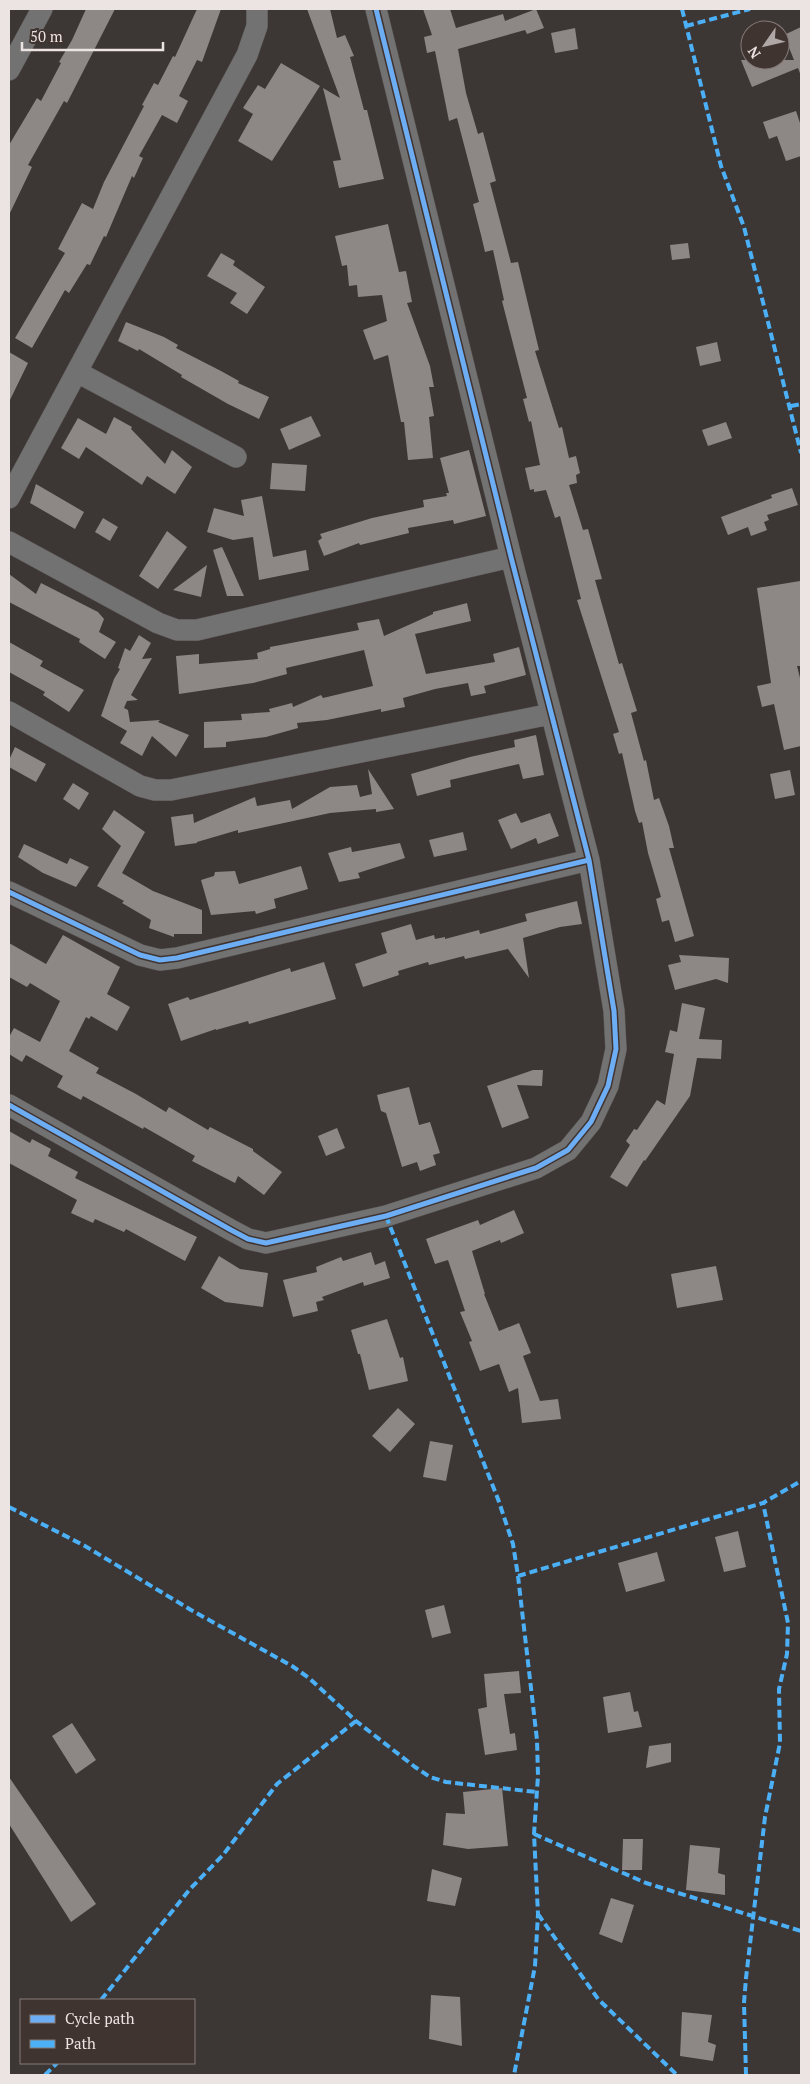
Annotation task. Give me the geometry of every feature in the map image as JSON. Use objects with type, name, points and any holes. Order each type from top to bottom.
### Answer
[{"type":"street","points":[[10,67],[42,9]]},
{"type":"street","points":[[9,498],[247,55],[257,26],[257,9]]},
{"type":"street","points":[[9,1105],[231,1230],[248,1239],[266,1243],[386,1216],[536,1168],[568,1150],[591,1122],[608,1086],[616,1048],[614,1011],[589,860],[510,557],[376,9]]},
{"type":"street","points":[[77,372],[236,457]]},
{"type":"street","points":[[9,542],[158,624],[177,630],[197,630],[510,557]]},
{"type":"street","points":[[9,712],[140,786],[155,790],[171,790],[551,714]]},
{"type":"street","points":[[9,892],[140,955],[160,960],[197,954],[589,860]]},
{"type":"building","points":[[86,9],[115,9],[67,103],[64,101],[28,165],[32,167],[9,215],[9,145],[37,98],[41,101]]},
{"type":"building","points":[[197,9],[221,9],[202,62],[197,60],[179,96],[188,101],[177,123],[162,115],[139,156],[143,158],[134,178],[132,176],[106,237],[104,236],[90,265],[87,264],[69,293],[65,290],[32,348],[15,338],[65,253],[58,249],[82,203],[93,209],[104,182],[144,106],[142,105],[154,83],[158,85],[173,56],[175,57]]},
{"type":"building","points":[[307,9],[330,9],[337,38],[345,35],[354,56],[350,57],[364,110],[367,110],[384,179],[339,188],[333,161],[341,160],[323,88],[340,98]]},
{"type":"building","points":[[423,9],[450,9],[456,28],[503,14],[505,21],[536,9],[544,28],[527,34],[525,30],[458,49],[466,93],[478,134],[483,132],[496,181],[490,183],[511,263],[518,262],[539,350],[535,351],[559,428],[562,427],[569,458],[576,456],[580,473],[576,475],[577,483],[569,485],[583,530],[588,529],[602,579],[595,580],[619,664],[622,663],[637,711],[631,713],[644,761],[646,760],[654,800],[659,798],[669,826],[674,848],[669,848],[694,936],[675,942],[669,920],[662,922],[656,899],[661,897],[648,853],[642,822],[639,823],[635,811],[622,753],[619,754],[613,734],[619,732],[577,600],[581,599],[560,516],[555,518],[546,490],[534,492],[534,489],[530,490],[525,468],[540,465],[531,421],[529,422],[523,399],[527,398],[502,301],[504,300],[493,250],[485,252],[473,204],[479,202],[457,118],[449,121],[435,51],[427,53],[424,37],[432,35]]},
{"type":"building","points":[[801,27],[801,76],[798,68],[752,87],[745,70],[790,70],[790,60],[794,60],[790,50],[790,32]]},
{"type":"building","points":[[575,28],[578,49],[555,53],[551,33]]},
{"type":"building","points":[[281,63],[320,86],[272,161],[238,141],[253,114],[243,108],[258,85],[265,89]]},
{"type":"building","points":[[796,111],[801,126],[801,156],[786,161],[777,136],[769,139],[763,122]]},
{"type":"building","points":[[388,224],[399,272],[406,271],[412,302],[407,303],[430,366],[434,387],[429,387],[434,416],[429,417],[433,458],[408,460],[404,422],[401,422],[388,355],[374,360],[363,330],[387,321],[382,295],[358,297],[357,285],[349,286],[347,265],[342,266],[335,236]]},
{"type":"building","points":[[688,243],[690,258],[672,260],[670,245]]},
{"type":"building","points":[[221,253],[235,261],[233,265],[265,287],[247,314],[230,303],[237,293],[207,276]]},
{"type":"building","points":[[126,322],[164,337],[178,345],[176,348],[239,381],[238,383],[269,397],[259,419],[181,377],[182,375],[139,349],[138,351],[118,341]]},
{"type":"building","points":[[717,342],[721,361],[700,366],[696,347]]},
{"type":"building","points":[[9,352],[28,363],[9,402]]},
{"type":"building","points":[[311,416],[321,436],[289,450],[280,429]]},
{"type":"building","points":[[114,417],[132,427],[131,429],[165,464],[172,450],[192,467],[175,494],[147,476],[142,485],[86,447],[79,459],[61,448],[78,418],[106,434]]},
{"type":"building","points":[[726,422],[732,438],[708,446],[702,430]]},
{"type":"building","points":[[469,450],[486,516],[454,524],[453,520],[408,528],[409,533],[360,545],[359,543],[324,556],[318,541],[322,538],[320,534],[372,518],[424,507],[423,500],[447,496],[446,493],[449,493],[440,458]]},
{"type":"building","points":[[272,463],[307,465],[305,491],[270,489]]},
{"type":"building","points":[[36,484],[84,512],[75,529],[30,503]]},
{"type":"building","points":[[792,488],[798,505],[767,515],[769,520],[764,522],[767,530],[751,536],[748,527],[728,535],[721,517],[772,498],[771,495]]},
{"type":"building","points":[[262,496],[273,557],[306,550],[309,570],[259,580],[253,537],[233,540],[207,532],[214,508],[244,516],[241,500]]},
{"type":"building","points":[[103,518],[118,527],[110,541],[95,532]]},
{"type":"building","points":[[167,531],[187,547],[158,589],[139,576]]},
{"type":"building","points":[[222,547],[244,596],[227,596],[213,550]]},
{"type":"building","points":[[207,565],[201,597],[173,590]]},
{"type":"building","points":[[9,574],[36,594],[41,583],[98,612],[104,619],[99,632],[116,642],[105,659],[79,642],[80,639],[9,602]]},
{"type":"building","points":[[800,581],[801,666],[797,666],[801,682],[801,746],[784,750],[774,704],[762,707],[757,686],[771,683],[757,588]]},
{"type":"building","points":[[467,603],[471,621],[415,634],[426,674],[495,662],[493,654],[519,647],[526,675],[484,686],[486,693],[471,696],[468,683],[435,689],[403,698],[405,707],[381,712],[381,709],[327,720],[297,723],[298,728],[266,737],[226,742],[226,747],[204,748],[204,722],[242,720],[241,714],[270,712],[269,709],[292,703],[293,707],[321,695],[323,698],[373,686],[364,650],[286,668],[287,674],[253,683],[179,694],[176,656],[199,654],[199,664],[258,659],[257,653],[270,649],[270,647],[359,630],[357,623],[379,619],[384,636],[433,614],[433,612]]},
{"type":"building","points":[[139,635],[151,643],[142,659],[152,658],[131,695],[138,700],[127,701],[124,708],[128,710],[130,722],[160,720],[158,722],[189,735],[176,757],[152,736],[142,756],[120,743],[127,731],[101,716],[114,679],[120,669],[118,668],[125,648],[130,651]]},
{"type":"building","points":[[9,642],[43,661],[40,666],[84,690],[69,712],[43,695],[45,692],[9,672]]},
{"type":"building","points":[[536,735],[544,775],[523,779],[519,764],[450,780],[451,787],[417,796],[411,774],[470,757],[515,747],[514,740]]},
{"type":"building","points":[[15,747],[46,764],[36,782],[9,767],[9,760]]},
{"type":"building","points":[[368,769],[394,809],[376,812],[376,809],[330,813],[238,833],[238,830],[197,843],[175,846],[171,817],[193,814],[194,823],[255,797],[257,806],[290,800],[292,809],[330,787],[357,785],[360,797],[372,794]]},
{"type":"building","points":[[790,770],[795,795],[775,799],[770,774]]},
{"type":"building","points":[[73,783],[89,793],[79,810],[63,799]]},
{"type":"building","points":[[114,810],[145,832],[122,873],[153,891],[202,910],[202,934],[174,934],[174,937],[149,928],[151,920],[122,903],[124,901],[97,886],[121,846],[102,829]]},
{"type":"building","points":[[516,813],[521,823],[550,813],[559,836],[538,844],[536,838],[511,849],[498,820]]},
{"type":"building","points":[[463,832],[467,850],[434,857],[429,840]]},
{"type":"building","points":[[400,843],[405,858],[358,873],[360,878],[339,882],[328,853],[351,847],[352,852]]},
{"type":"building","points":[[24,844],[67,864],[70,858],[89,867],[76,887],[43,873],[18,857]]},
{"type":"building","points":[[301,866],[308,889],[274,899],[276,908],[256,914],[255,911],[211,915],[201,880],[214,876],[215,872],[235,871],[239,884]]},
{"type":"building","points":[[577,901],[582,924],[560,927],[523,938],[529,978],[508,949],[465,959],[464,956],[429,965],[428,962],[398,971],[399,975],[363,987],[355,964],[387,953],[381,933],[411,924],[416,940],[434,935],[435,939],[445,937],[445,939],[479,930],[480,934],[527,921],[525,914]]},
{"type":"building","points":[[63,935],[120,967],[107,994],[130,1007],[117,1031],[91,1016],[89,1019],[86,1017],[69,1051],[99,1068],[96,1073],[166,1112],[169,1107],[208,1130],[210,1127],[253,1149],[253,1151],[282,1172],[264,1195],[238,1176],[235,1183],[192,1161],[195,1156],[144,1127],[143,1129],[83,1096],[81,1100],[57,1087],[63,1076],[26,1055],[22,1062],[9,1054],[9,1037],[14,1028],[40,1042],[60,1001],[30,983],[27,987],[9,977],[9,943],[46,964]]},
{"type":"building","points":[[679,955],[729,958],[728,983],[716,979],[675,990],[668,965],[681,962]]},
{"type":"building","points":[[324,962],[336,999],[249,1024],[248,1021],[216,1029],[181,1041],[168,1004],[188,997],[190,1000],[290,968],[291,972]]},
{"type":"building","points":[[682,1003],[705,1008],[699,1039],[722,1040],[721,1059],[697,1058],[690,1096],[627,1187],[610,1177],[630,1145],[626,1141],[634,1129],[637,1130],[657,1100],[665,1105],[674,1054],[665,1052],[670,1030],[677,1032]]},
{"type":"building","points":[[533,1070],[543,1070],[542,1086],[517,1085],[529,1118],[502,1128],[487,1086]]},
{"type":"building","points":[[409,1087],[419,1125],[430,1122],[440,1153],[433,1155],[436,1165],[420,1171],[417,1162],[402,1167],[386,1113],[381,1111],[377,1095]]},
{"type":"building","points":[[337,1128],[345,1148],[326,1156],[318,1136]]},
{"type":"building","points":[[9,1131],[30,1143],[32,1139],[51,1149],[48,1156],[78,1172],[75,1178],[197,1237],[185,1261],[126,1229],[124,1232],[95,1219],[93,1223],[71,1213],[77,1200],[9,1163]]},
{"type":"building","points":[[514,1210],[524,1233],[501,1243],[500,1240],[472,1251],[484,1294],[499,1331],[519,1323],[531,1353],[523,1356],[540,1401],[558,1399],[561,1419],[522,1423],[518,1388],[509,1392],[499,1364],[480,1371],[469,1342],[472,1341],[460,1312],[465,1311],[448,1260],[435,1264],[426,1239],[478,1220],[480,1225]]},
{"type":"building","points":[[371,1252],[375,1265],[385,1261],[390,1278],[364,1286],[363,1282],[322,1297],[324,1300],[316,1302],[318,1311],[293,1317],[283,1280],[317,1272],[316,1267],[341,1257],[343,1261]]},
{"type":"building","points":[[219,1256],[240,1269],[268,1273],[263,1307],[225,1302],[201,1288]]},
{"type":"building","points":[[716,1266],[723,1300],[677,1308],[671,1274]]},
{"type":"building","points":[[387,1319],[400,1358],[403,1357],[408,1381],[369,1390],[360,1354],[358,1354],[351,1330]]},
{"type":"building","points":[[398,1408],[415,1424],[390,1452],[372,1436]]},
{"type":"building","points":[[430,1441],[453,1445],[446,1481],[423,1477]]},
{"type":"building","points":[[738,1531],[746,1567],[724,1572],[715,1537]]},
{"type":"building","points":[[657,1552],[665,1581],[626,1592],[618,1563]]},
{"type":"building","points":[[444,1605],[451,1633],[432,1638],[425,1610]]},
{"type":"building","points":[[519,1671],[521,1693],[504,1694],[510,1734],[515,1733],[517,1750],[485,1755],[478,1709],[487,1707],[484,1674]]},
{"type":"building","points":[[630,1692],[634,1712],[638,1711],[642,1727],[608,1733],[603,1697]]},
{"type":"building","points":[[72,1723],[96,1760],[76,1774],[52,1736]]},
{"type":"building","points":[[671,1743],[671,1762],[646,1768],[649,1746]]},
{"type":"building","points":[[9,1777],[96,1904],[71,1922],[9,1824]]},
{"type":"building","points":[[502,1788],[508,1846],[468,1849],[443,1845],[446,1813],[465,1814],[463,1792]]},
{"type":"building","points":[[623,1839],[643,1839],[642,1870],[622,1870]]},
{"type":"building","points":[[690,1845],[720,1848],[718,1873],[725,1875],[725,1895],[686,1890]]},
{"type":"building","points":[[432,1869],[462,1878],[455,1906],[427,1901]]},
{"type":"building","points":[[611,1898],[634,1905],[622,1943],[599,1934]]},
{"type":"building","points":[[431,1995],[460,1997],[462,2046],[429,2039]]},
{"type":"building","points":[[682,2012],[712,2015],[708,2042],[716,2045],[713,2061],[680,2056]]},
{"type":"marked path","points":[[682,9],[721,166],[744,227],[801,453]]},
{"type":"marked path","points":[[686,26],[750,9]]},
{"type":"marked path","points":[[791,406],[801,404]]},
{"type":"marked path","points":[[386,1216],[498,1499],[513,1544],[518,1576],[537,1740],[538,1776],[534,1834],[538,1914],[535,1966],[514,2075]]},
{"type":"marked path","points":[[518,1576],[763,1503],[801,1481]]},
{"type":"marked path","points":[[746,2075],[744,2003],[746,1978],[765,1817],[780,1743],[779,1689],[787,1654],[788,1623],[763,1503]]},
{"type":"marked path","points":[[9,1507],[85,1546],[191,1610],[292,1666],[309,1678],[356,1721],[430,1777],[446,1782],[536,1792]]},
{"type":"marked path","points":[[102,1999],[190,1889],[223,1855],[277,1784],[356,1721]]},
{"type":"marked path","points":[[534,1834],[646,1883],[801,1931]]},
{"type":"marked path","points":[[538,1914],[598,1999],[677,2075]]},
{"type":"marked path","points":[[45,2075],[56,2064]]},
{"type":"cycle path","points":[[9,1105],[231,1230],[248,1239],[266,1243],[386,1216],[536,1168],[568,1150],[591,1122],[608,1086],[616,1049],[614,1011],[589,860],[511,557],[376,9]]},
{"type":"cycle path","points":[[9,892],[140,955],[160,960],[177,958],[589,860]]}]
